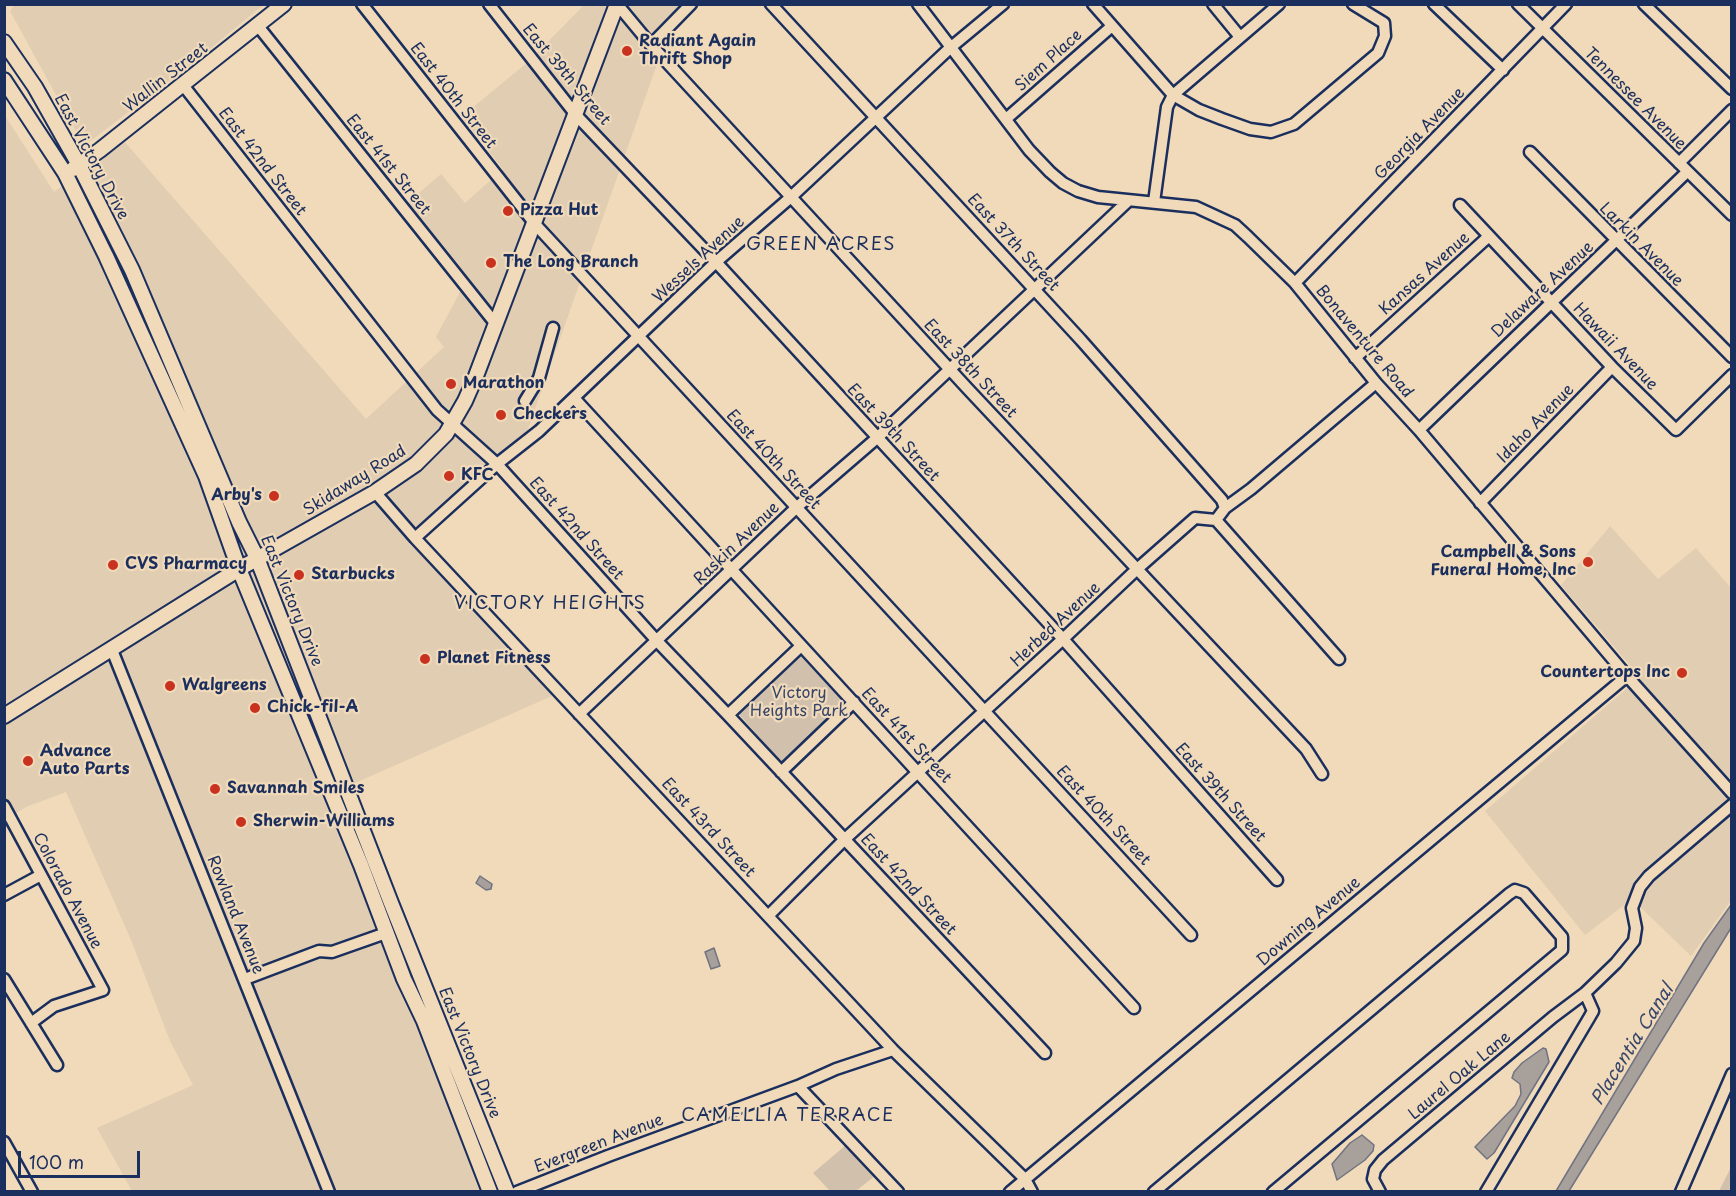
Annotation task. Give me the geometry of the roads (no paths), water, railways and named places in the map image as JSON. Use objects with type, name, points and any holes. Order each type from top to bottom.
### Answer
[{"type":"main road","name":"Wallin Street","points":[[65,173],[79,165],[183,86],[284,4]]},
{"type":"main road","name":"Skidaway Road","points":[[4,716],[239,568],[375,492],[408,471],[427,455],[454,423],[468,396],[617,5]]},
{"type":"main road","name":"East Victory Drive","points":[[4,42],[34,87],[79,165],[132,270],[239,522],[257,558],[391,903],[490,1191]]},
{"type":"main road","name":"East Victory Drive","points":[[4,80],[65,173],[106,256],[206,476],[239,568],[361,865],[386,933],[441,1045],[507,1191]]},
{"type":"street","name":"East 40th Street","points":[[362,4],[535,224],[984,712],[1180,920],[1191,935]]},
{"type":"street","name":"East 39th Street","points":[[489,4],[576,115],[716,262],[1063,639],[1277,880]]},
{"type":"street","points":[[651,45],[691,4]]},
{"type":"street","name":"East 37th Street","points":[[771,4],[1034,288],[1222,500],[1226,508]]},
{"type":"street","name":"Bonaventure Road","points":[[918,4],[1029,150],[1063,183],[1078,191],[1098,197],[1196,207],[1234,225],[1294,283],[1355,358],[1731,794]]},
{"type":"street","name":"Wessels Avenue","points":[[415,538],[497,464],[539,431],[716,262],[791,196],[950,48],[1003,4]]},
{"type":"street","points":[[1093,4],[1173,95],[1199,110],[1250,129],[1271,132],[1294,124],[1378,53],[1385,36],[1384,23],[1353,4]]},
{"type":"street","points":[[1213,4],[1240,37]]},
{"type":"street","points":[[1154,202],[1167,107],[1173,95],[1279,4]]},
{"type":"street","points":[[1434,4],[1503,70]]},
{"type":"street","name":"Tennessee Avenue","points":[[1518,4],[1731,215]]},
{"type":"street","name":"Georgia Avenue","points":[[1294,283],[1566,4]]},
{"type":"street","points":[[1644,4],[1731,89]]},
{"type":"street","name":"East 38th Street","points":[[617,5],[651,45],[949,369],[1306,749],[1322,774]]},
{"type":"street","name":"East 41st Street","points":[[258,26],[495,323]]},
{"type":"street","name":"Siem Place","points":[[1006,119],[1112,26]]},
{"type":"street","name":"East 42nd Street","points":[[183,86],[430,402],[497,464],[657,641],[1044,1053]]},
{"type":"street","name":"Delaware Avenue","points":[[1419,430],[1616,241],[1683,168],[1731,110]]},
{"type":"street","name":"Larkin Avenue","points":[[1530,152],[1731,357]]},
{"type":"street","name":"Raskin Avenue","points":[[579,714],[797,507],[877,438],[1127,201]]},
{"type":"street","name":"Hawaii Avenue","points":[[1460,205],[1612,367],[1676,430],[1731,375]]},
{"type":"street","name":"Kansas Avenue","points":[[1355,358],[1488,237]]},
{"type":"street","points":[[525,401],[539,378],[553,328]]},
{"type":"street","name":"Idaho Avenue","points":[[1480,503],[1612,367]]},
{"type":"street","points":[[1339,659],[1216,520],[1226,508],[1376,382]]},
{"type":"street","name":"East 41st Street","points":[[574,398],[1134,1008]]},
{"type":"street","name":"East 43rd Street","points":[[375,492],[415,538],[893,1050],[1024,1179],[1032,1191]]},
{"type":"street","name":"Herbed Avenue","points":[[769,915],[845,839],[1136,570],[1195,518],[1216,520]]},
{"type":"street","points":[[728,715],[801,646]]},
{"type":"street","name":"Rowland Avenue","points":[[112,650],[329,1191]]},
{"type":"street","name":"Downing Avenue","points":[[1010,1191],[1627,676]]},
{"type":"street","points":[[781,772],[854,702]]},
{"type":"street","name":"Colorado Avenue","points":[[4,806],[103,990],[54,1006],[31,1023]]},
{"type":"street","name":"Laurel Oak Lane","points":[[1380,1191],[1373,1179],[1375,1170],[1383,1160],[1553,1017],[1585,993],[1616,963],[1634,941],[1636,928],[1632,908],[1640,887],[1649,876],[1731,806]]},
{"type":"street","points":[[4,895],[41,875]]},
{"type":"street","points":[[1154,1191],[1509,894],[1515,890],[1524,893],[1562,937],[1562,950],[1273,1191]]},
{"type":"street","points":[[245,979],[319,951],[332,952],[386,933]]},
{"type":"street","points":[[4,979],[57,1065]]},
{"type":"street","points":[[1486,1191],[1593,1011],[1585,993]]},
{"type":"street","name":"Evergreen Avenue","points":[[518,1191],[798,1086],[836,1069],[893,1050]]},
{"type":"street","points":[[1681,1191],[1731,1074]]},
{"type":"street","points":[[798,1086],[898,1191]]},
{"type":"street","points":[[4,1142],[32,1191]]},
{"type":"place","name":"Radiant Again Thrift Shop","points":[[627,51]]},
{"type":"place","name":"Pizza Hut","points":[[508,211]]},
{"type":"place","name":"The Long Branch","points":[[491,263]]},
{"type":"place","name":"Marathon","points":[[451,384]]},
{"type":"place","name":"Checkers","points":[[501,415]]},
{"type":"place","name":"KFC","points":[[449,476]]},
{"type":"place","name":"Arby's","points":[[274,496]]},
{"type":"place","name":"Campbell & Sons Funeral Home, Inc","points":[[1588,562]]},
{"type":"place","name":"CVS Pharmacy","points":[[113,565]]},
{"type":"place","name":"Starbucks","points":[[299,575]]},
{"type":"place","name":"Planet Fitness","points":[[425,659]]},
{"type":"place","name":"Countertops Inc","points":[[1682,673]]},
{"type":"place","name":"Walgreens","points":[[170,686]]},
{"type":"place","name":"Chick-fil-A","points":[[255,708]]},
{"type":"place","name":"Advance Auto Parts","points":[[28,761]]},
{"type":"place","name":"Savannah Smiles","points":[[215,789]]},
{"type":"place","name":"Sherwin-Williams","points":[[241,822]]},
{"type":"district","name":"GREEN ACRES","points":[[821,245]]},
{"type":"district","name":"VICTORY HEIGHTS","points":[[550,604]]},
{"type":"district","name":"CAMELLIA TERRACE","points":[[788,1116]]},
{"type":"park label","name":"Victory Heights Park","points":[[799,703]]},
{"type":"water label","name":"Placentia Canal","points":[[1633,1045]]}]
